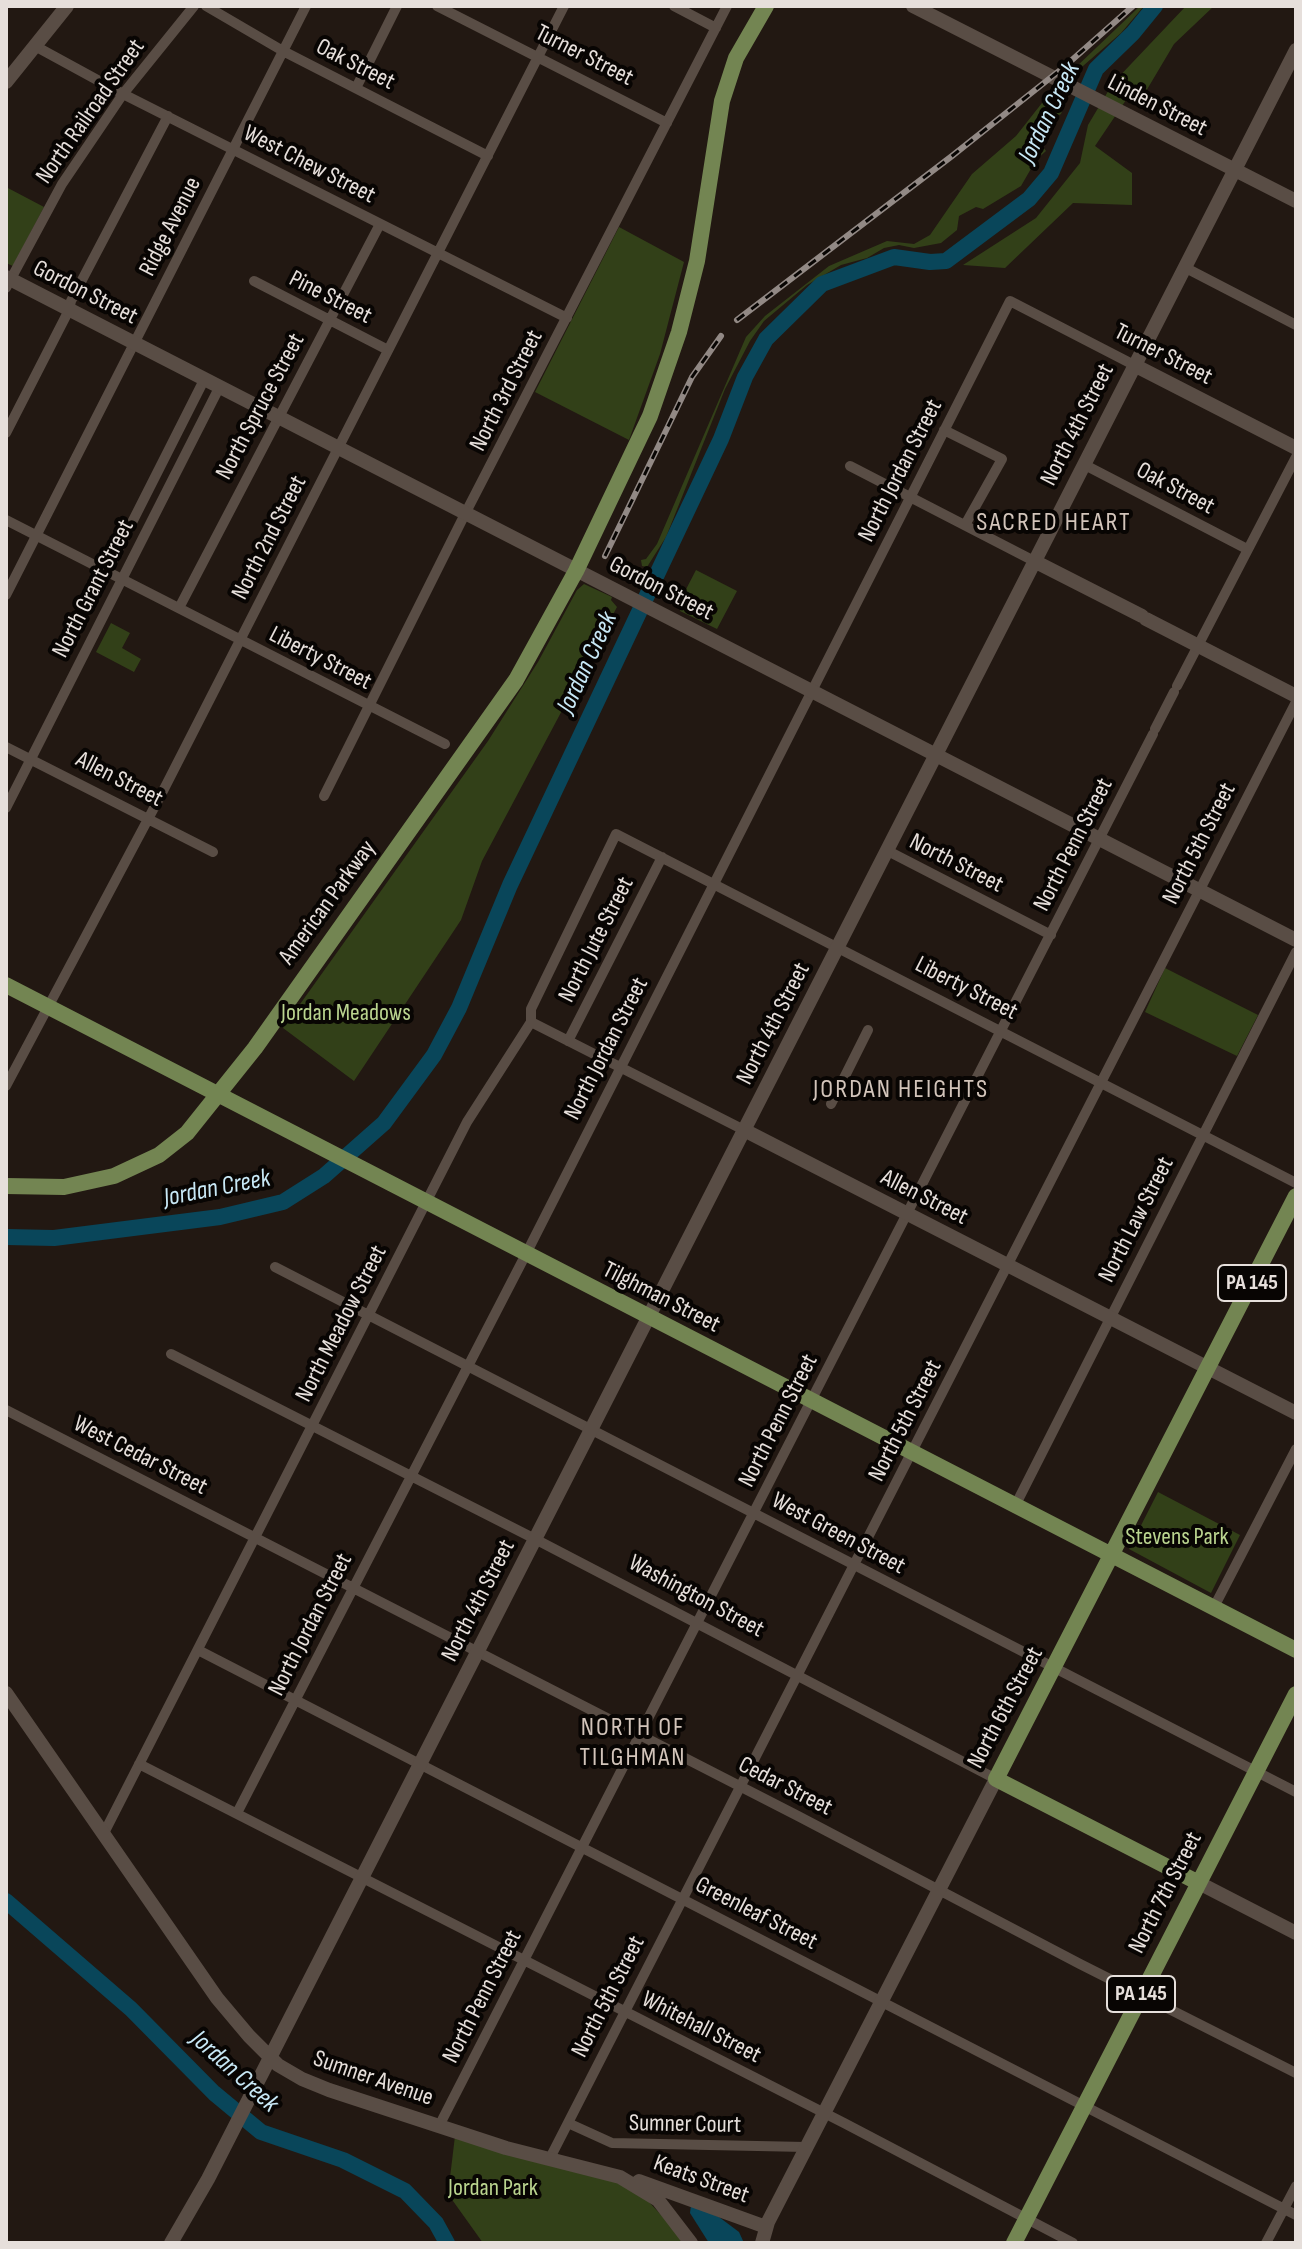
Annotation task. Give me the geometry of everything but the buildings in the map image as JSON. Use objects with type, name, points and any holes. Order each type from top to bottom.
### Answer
[{"type":"main road","name":"American Parkway","points":[[6,1186],[64,1187],[114,1176],[159,1155],[187,1133],[255,1048],[516,680],[576,571],[636,449],[679,332],[697,261],[722,101],[736,58],[766,6]]},
{"type":"main road","name":"Tilghman Street","points":[[6,985],[1296,1650]]},
{"type":"main road","name":"North 6th Street","points":[[996,1779],[1296,1196]]},
{"type":"main road","name":"North 7th Street","points":[[1014,2243],[1296,1694]]},
{"type":"main road","name":"Washington Street","points":[[996,1779],[1199,1883]]},
{"type":"street","points":[[6,82],[67,6]]},
{"type":"street","name":"North Railroad Street","points":[[8,282],[62,184],[123,94],[194,6]]},
{"type":"street","name":"Oak Street","points":[[206,6],[283,51],[488,156]]},
{"type":"street","name":"Ridge Avenue","points":[[6,595],[306,6]]},
{"type":"street","points":[[356,88],[397,6]]},
{"type":"street","name":"Turner Street","points":[[437,6],[667,123]]},
{"type":"street","name":"North 2nd Street","points":[[6,1086],[148,820],[564,6]]},
{"type":"street","points":[[674,6],[716,28]]},
{"type":"street","name":"North 3rd Street","points":[[324,796],[465,514],[727,6]]},
{"type":"street","name":"Linden Street","points":[[913,6],[1296,201]]},
{"type":"street","name":"West Chew Street","points":[[35,46],[123,94],[567,318]]},
{"type":"street","name":"North 4th Street","points":[[171,2243],[208,2179],[1296,50]]},
{"type":"street","points":[[6,433],[168,116]]},
{"type":"street","name":"North Spruce Street","points":[[179,608],[380,224]]},
{"type":"street","points":[[1184,267],[1296,325]]},
{"type":"street","name":"Pine Street","points":[[254,281],[388,350]]},
{"type":"street","name":"Gordon Street","points":[[8,282],[69,310],[1296,940]]},
{"type":"street","name":"Turner Street","points":[[1010,301],[1296,448]]},
{"type":"street","name":"North Jordan Street","points":[[237,1813],[526,1254],[1010,301]]},
{"type":"street","points":[[107,572],[204,380]]},
{"type":"street","name":"North Grant Street","points":[[6,808],[219,388]]},
{"type":"street","points":[[944,430],[1002,459],[965,525]]},
{"type":"street","name":"North Penn Street","points":[[439,2126],[1296,457]]},
{"type":"street","name":"Oak Street","points":[[1083,464],[1247,549]]},
{"type":"street","points":[[850,466],[1296,699]]},
{"type":"street","name":"Liberty Street","points":[[6,520],[445,744]]},
{"type":"street","name":"North 5th Street","points":[[550,2158],[1296,699]]},
{"type":"street","name":"Allen Street","points":[[6,747],[213,852]]},
{"type":"street","name":"Liberty Street","points":[[616,834],[1296,1183]]},
{"type":"street","name":"North Meadow Street","points":[[103,1835],[467,1122],[531,1022],[531,1009],[616,834]]},
{"type":"street","name":"North Street","points":[[886,850],[1051,935]]},
{"type":"street","name":"North Jute Street","points":[[568,1041],[662,857]]},
{"type":"street","name":"North Law Street","points":[[1015,1506],[1296,952]]},
{"type":"street","name":"Allen Street","points":[[531,1022],[1296,1413]]},
{"type":"street","points":[[831,1104],[868,1030]]},
{"type":"street","name":"West Green Street","points":[[275,1267],[1296,1792]]},
{"type":"street","name":"Washington Street","points":[[171,1354],[996,1779]]},
{"type":"street","name":"West Cedar Street","points":[[6,1410],[255,1538]]},
{"type":"street","points":[[1213,1609],[1296,1449]]},
{"type":"street","name":"Cedar Street","points":[[255,1538],[1296,2073]]},
{"type":"street","name":"Greenleaf Street","points":[[198,1650],[1296,2215]]},
{"type":"street","name":"Sumner Avenue","points":[[6,1693],[217,1998],[278,2065],[321,2087],[506,2148],[620,2177],[658,2200],[691,2243]]},
{"type":"street","name":"Whitehall Street","points":[[139,1764],[1073,2243]]},
{"type":"street","name":"North 6th Street","points":[[762,2243],[766,2227],[806,2147],[996,1779]]},
{"type":"street","points":[[1199,1883],[1296,1933]]},
{"type":"street","name":"Sumner Court","points":[[568,2123],[612,2143],[806,2147]]},
{"type":"street","name":"Keats Street","points":[[620,2177],[661,2188],[766,2227]]},
{"type":"street","points":[[1266,2243],[1296,2186]]},
{"type":"green space","points":[[1140,6],[1144,6],[1121,33],[1076,72],[1061,114],[1033,133],[1046,151],[1036,160],[1021,186],[983,209],[976,207],[959,216],[957,230],[941,243],[914,248],[899,245],[884,248],[867,258],[841,265],[807,285],[764,321],[725,389],[666,537],[647,567],[642,566],[641,560],[646,559],[657,544],[746,337],[765,316],[829,266],[887,241],[914,244],[930,235],[972,174],[1016,136],[1053,89]]},
{"type":"green space","points":[[1186,6],[1214,6],[1174,44],[1139,103],[1128,97],[1095,146],[1132,173],[1132,205],[1073,203],[1005,268],[963,265],[1036,218],[1080,163],[1088,125],[1113,83]]},
{"type":"green space","points":[[6,187],[44,207],[13,266],[6,263]]},
{"type":"green space","points":[[619,227],[684,262],[660,354],[629,440],[535,392]]},
{"type":"green space","points":[[696,570],[737,591],[717,629],[680,611],[681,599]]},
{"type":"green space","name":"Jordan Meadows","points":[[584,584],[612,597],[617,607],[482,861],[461,920],[354,1081],[283,1028],[488,741],[538,662],[577,590]]},
{"type":"green space","points":[[111,623],[130,633],[122,648],[141,659],[134,672],[96,652]]},
{"type":"green space","points":[[1165,968],[1258,1015],[1237,1056],[1145,1012]]},
{"type":"green space","name":"Stevens Park","points":[[1158,1492],[1240,1535],[1211,1593],[1129,1549]]},
{"type":"green space","name":"Jordan Park","points":[[455,2136],[614,2180],[648,2201],[676,2231],[682,2243],[483,2243],[448,2194]]},
{"type":"water","points":[[691,2205],[719,2217],[739,2232],[744,2243],[709,2243],[690,2213]]},
{"type":"waterway","name":"Jordan Creek","points":[[6,1237],[54,1238],[220,1217],[283,1202],[324,1176],[384,1123],[434,1055],[459,1008],[510,885],[721,439],[745,377],[766,339],[822,284],[894,257],[946,261],[1029,199],[1051,173],[1096,69],[1155,6]]},
{"type":"waterway","name":"Jordan Creek","points":[[6,1901],[131,2009],[214,2093],[261,2132],[343,2160],[405,2191],[436,2223],[447,2243]]},
{"type":"railway","points":[[737,320],[952,156],[1064,67],[1133,6]]},
{"type":"railway","points":[[605,556],[692,377],[721,336]]},
{"type":"district","name":"SACRED HEART","points":[[1054,523]]},
{"type":"district","name":"JORDAN HEIGHTS","points":[[901,1090]]},
{"type":"district","name":"NORTH OF TILGHMAN","points":[[633,1743]]}]
